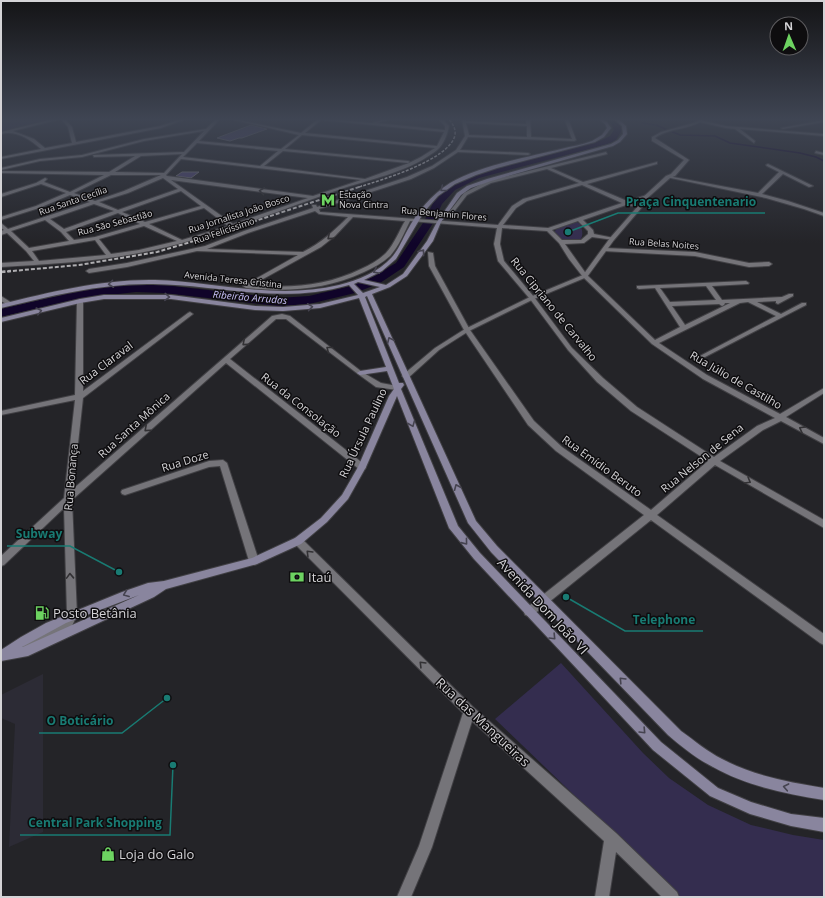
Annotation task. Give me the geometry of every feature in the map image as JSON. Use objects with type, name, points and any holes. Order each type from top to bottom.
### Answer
[{"type":"main road","name":"Avenida Teresa Cristina","points":[[1,306],[75,288],[117,283],[176,283],[238,291],[284,294],[315,292],[351,284],[360,281],[381,269],[394,259],[418,219],[439,192],[448,185],[476,173],[527,160]]},
{"type":"main road","points":[[1,320],[80,301],[104,297],[171,297],[255,308],[283,309],[320,306],[369,293],[388,286],[409,271],[430,241],[438,221],[459,194],[469,187],[560,160]]},
{"type":"main road","points":[[360,281],[379,286],[388,286]]},
{"type":"main road","name":"Avenida Dom João VI","points":[[351,284],[360,295],[454,528],[477,556],[657,746],[714,792],[750,808],[791,820],[824,825]]},
{"type":"main road","name":"Avenida Dom João VI","points":[[369,293],[472,523],[494,549],[672,731],[693,747],[717,763],[737,772],[780,787],[824,794]]},
{"type":"main road","points":[[360,373],[390,368]]},
{"type":"main road","name":"Rua Úrsula Paulino","points":[[1,656],[20,641],[72,615],[135,591],[164,585],[254,561],[298,541],[324,520],[345,497],[362,467],[398,388],[406,376]]},
{"type":"main road","name":"Rua Úrsula Paulino","points":[[1,656],[24,652],[150,594],[164,585]]},
{"type":"street","points":[[3,160],[8,167]]},
{"type":"street","points":[[1,170],[41,160]]},
{"type":"street","points":[[1,218],[20,213],[71,193],[113,173],[132,160]]},
{"type":"street","name":"Rua Santa Cecília","points":[[1,233],[94,203],[153,181],[165,176],[178,160]]},
{"type":"street","points":[[214,160],[261,167],[366,179]]},
{"type":"street","points":[[261,167],[270,160]]},
{"type":"street","points":[[388,160],[411,162]]},
{"type":"street","name":"Rua Jornalista João Bosco","points":[[1,265],[110,256],[181,241],[232,226],[416,160]]},
{"type":"street","name":"Rua Felicíssimo","points":[[90,271],[128,265],[196,249],[409,178],[433,167],[444,160]]},
{"type":"street","points":[[438,221],[452,213],[464,196],[473,189],[489,182],[576,160]]},
{"type":"street","name":"Rua Úrsula Paulino","points":[[406,376],[437,349],[467,330],[532,298],[585,276],[612,239],[640,207],[647,203],[687,160]]},
{"type":"street","name":"Rua Cipriano de Carvalho","points":[[656,164],[526,200],[514,207],[500,226],[497,244],[501,260],[532,298],[570,349],[600,380],[634,409],[714,461],[824,524]]},
{"type":"street","points":[[768,165],[811,186]]},
{"type":"street","points":[[546,167],[585,183],[629,204],[640,207]]},
{"type":"street","points":[[1,170],[165,176],[315,197]]},
{"type":"street","points":[[1,196],[41,182],[53,172]]},
{"type":"street","points":[[759,194],[782,172]]},
{"type":"street","points":[[165,176],[232,226]]},
{"type":"street","name":"Rua Úrsula Paulino","points":[[640,207],[641,202],[647,196],[672,176]]},
{"type":"street","points":[[672,176],[759,194],[810,209],[824,215]]},
{"type":"street","points":[[41,182],[117,211],[181,241]]},
{"type":"street","points":[[63,231],[181,189]]},
{"type":"street","points":[[548,230],[629,204],[647,196]]},
{"type":"street","points":[[308,199],[316,208]]},
{"type":"street","name":"Rua São Sebastião","points":[[28,250],[96,238],[205,206]]},
{"type":"street","name":"Rua Benjamin Flores","points":[[316,208],[320,213],[418,219],[548,230]]},
{"type":"street","points":[[238,291],[304,254],[328,238],[352,215]]},
{"type":"street","points":[[46,218],[63,231],[73,242]]},
{"type":"street","name":"Avenida Teresa Cristina","points":[[246,286],[283,289],[314,287],[345,279],[362,272],[382,259],[397,240],[409,219]]},
{"type":"street","points":[[579,219],[591,231],[591,236]]},
{"type":"street","points":[[1,225],[28,250],[38,263]]},
{"type":"street","points":[[403,228],[412,228]]},
{"type":"street","name":"Rua Júlio de Castilho","points":[[548,230],[560,242],[570,258],[585,276],[654,343],[705,378],[824,441]]},
{"type":"street","points":[[560,242],[582,242],[591,236],[612,239]]},
{"type":"street","points":[[96,238],[110,256]]},
{"type":"street","points":[[397,240],[405,240]]},
{"type":"street","points":[[196,249],[204,252],[304,254]]},
{"type":"street","name":"Rua Belas Noites","points":[[605,250],[695,254],[750,265],[769,264]]},
{"type":"street","name":"Rua Emídio Beruto","points":[[430,253],[432,266],[467,330],[531,423],[559,449],[824,640]]},
{"type":"street","points":[[382,259],[394,259]]},
{"type":"street","points":[[639,287],[746,283]]},
{"type":"street","points":[[707,284],[725,309]]},
{"type":"street","points":[[656,286],[684,328]]},
{"type":"street","points":[[765,308],[791,295]]},
{"type":"street","points":[[1,298],[10,304]]},
{"type":"street","points":[[668,304],[783,299]]},
{"type":"street","name":"Rua Bonança","points":[[72,615],[68,499],[79,397],[80,301]]},
{"type":"street","points":[[654,343],[739,301]]},
{"type":"street","points":[[750,301],[781,316]]},
{"type":"street","points":[[703,356],[804,304]]},
{"type":"street","name":"Rua Claraval","points":[[1,413],[79,397],[190,314]]},
{"type":"street","name":"Rua Santa Mônica","points":[[1,562],[68,499],[274,317],[288,317],[360,373]]},
{"type":"street","name":"Rua da Consolação","points":[[226,359],[362,467]]},
{"type":"street","points":[[360,373],[379,385],[398,388]]},
{"type":"street","name":"Rua Nelson de Sena","points":[[529,612],[651,515],[714,461],[760,428],[780,418],[824,390]]},
{"type":"street","name":"Rua Doze","points":[[125,492],[209,464],[223,463],[254,561]]},
{"type":"street","name":"Rua das Mangueiras","points":[[298,541],[469,711],[611,838],[672,897]]},
{"type":"street","points":[[24,652],[32,642],[68,623],[72,615]]},
{"type":"street","points":[[404,897],[425,847],[469,711]]},
{"type":"street","points":[[602,897],[611,838]]},
{"type":"shaded area","points":[[577,222],[580,224],[582,230],[580,240],[561,241],[554,233],[560,226]]},
{"type":"shaded area","points":[[561,663],[643,753],[669,778],[708,805],[751,825],[793,835],[824,840],[824,897],[680,897],[495,719]]},
{"type":"shaded area","points":[[43,674],[43,832],[9,847],[15,724],[1,718],[1,695]]},
{"type":"building","points":[[182,172],[199,172],[191,178],[176,176]]},
{"type":"waterway","name":"Ribeirão Arrudas","points":[[1,313],[82,294],[136,288],[164,289],[278,302],[309,300],[351,290],[376,280],[400,265],[428,223],[438,203],[452,188],[476,176],[537,160]]},
{"type":"railway","points":[[362,186],[398,174],[430,160]]},
{"type":"railway","points":[[11,271],[1,272],[79,265],[157,252],[362,186]]},
{"type":"place","name":"Estação Nova Cintra","points":[[328,200]]},
{"type":"place","name":"Praça Cinquentenario","points":[[568,232]]},
{"type":"place","name":"Subway","points":[[119,572]]},
{"type":"place","name":"Itaú","points":[[297,577]]},
{"type":"place","name":"Telephone","points":[[566,597]]},
{"type":"place","name":"Posto Betânia","points":[[42,613]]},
{"type":"place","name":"O Boticário","points":[[167,698]]},
{"type":"place","name":"Central Park Shopping","points":[[173,765]]},
{"type":"place","name":"Loja do Galo","points":[[108,854]]}]
